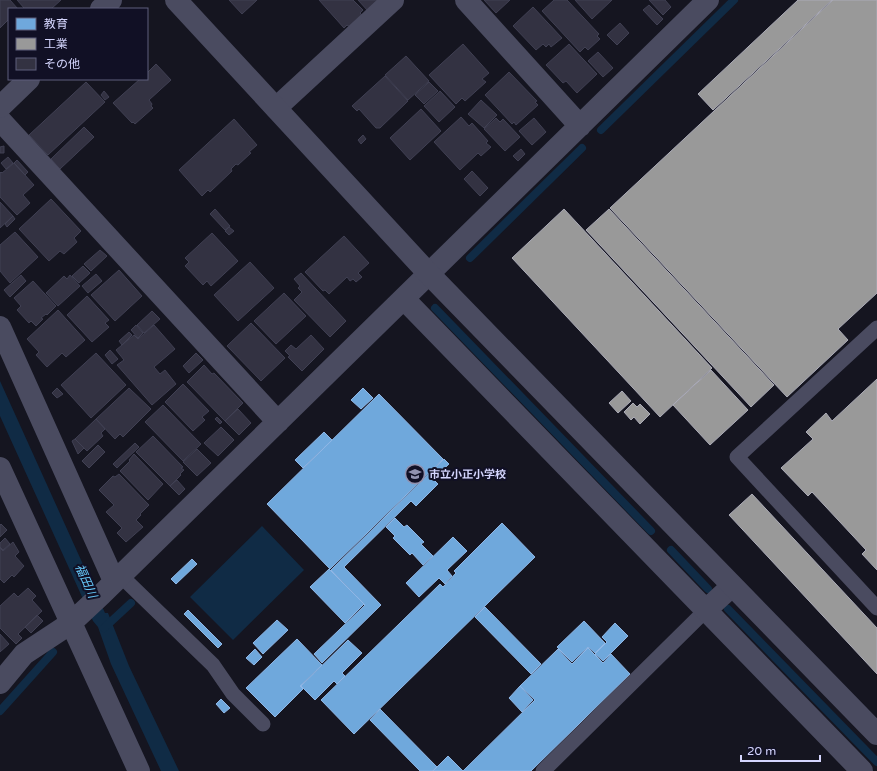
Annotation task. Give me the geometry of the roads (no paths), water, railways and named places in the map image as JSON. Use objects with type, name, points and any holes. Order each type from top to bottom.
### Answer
[{"type":"street","points":[[102,8],[110,0]]},
{"type":"street","points":[[176,0],[429,274],[877,734]]},
{"type":"street","points":[[276,108],[393,0]]},
{"type":"street","points":[[466,0],[580,126]]},
{"type":"street","points":[[0,683],[24,654],[76,618],[404,299],[708,0]]},
{"type":"street","points":[[0,107],[28,80]]},
{"type":"street","points":[[0,120],[278,422]]},
{"type":"street","points":[[404,299],[862,771]]},
{"type":"street","points":[[0,327],[112,583]]},
{"type":"street","points":[[0,468],[76,618],[131,767]]},
{"type":"street","points":[[706,610],[732,586]]},
{"type":"lane","points":[[877,328],[737,457],[877,608]]},
{"type":"lane","points":[[112,583],[213,665],[233,694],[263,724]]},
{"type":"lane","points":[[543,771],[706,610]]},
{"type":"water","name":"福田川","points":[[0,381],[105,613],[108,613],[129,666],[179,771],[161,771],[111,664],[98,627],[93,621],[0,416]]},
{"type":"water","points":[[262,526],[304,570],[233,640],[190,597]]},
{"type":"waterway","points":[[601,130],[734,0]]},
{"type":"waterway","points":[[470,258],[582,148]]},
{"type":"waterway","points":[[435,308],[651,531]]},
{"type":"waterway","points":[[671,550],[708,589]]},
{"type":"waterway","points":[[104,628],[131,603]]},
{"type":"waterway","points":[[728,609],[877,762]]},
{"type":"waterway","points":[[0,711],[53,652]]},
{"type":"place","name":"市立小正小学校","points":[[415,474]]}]
